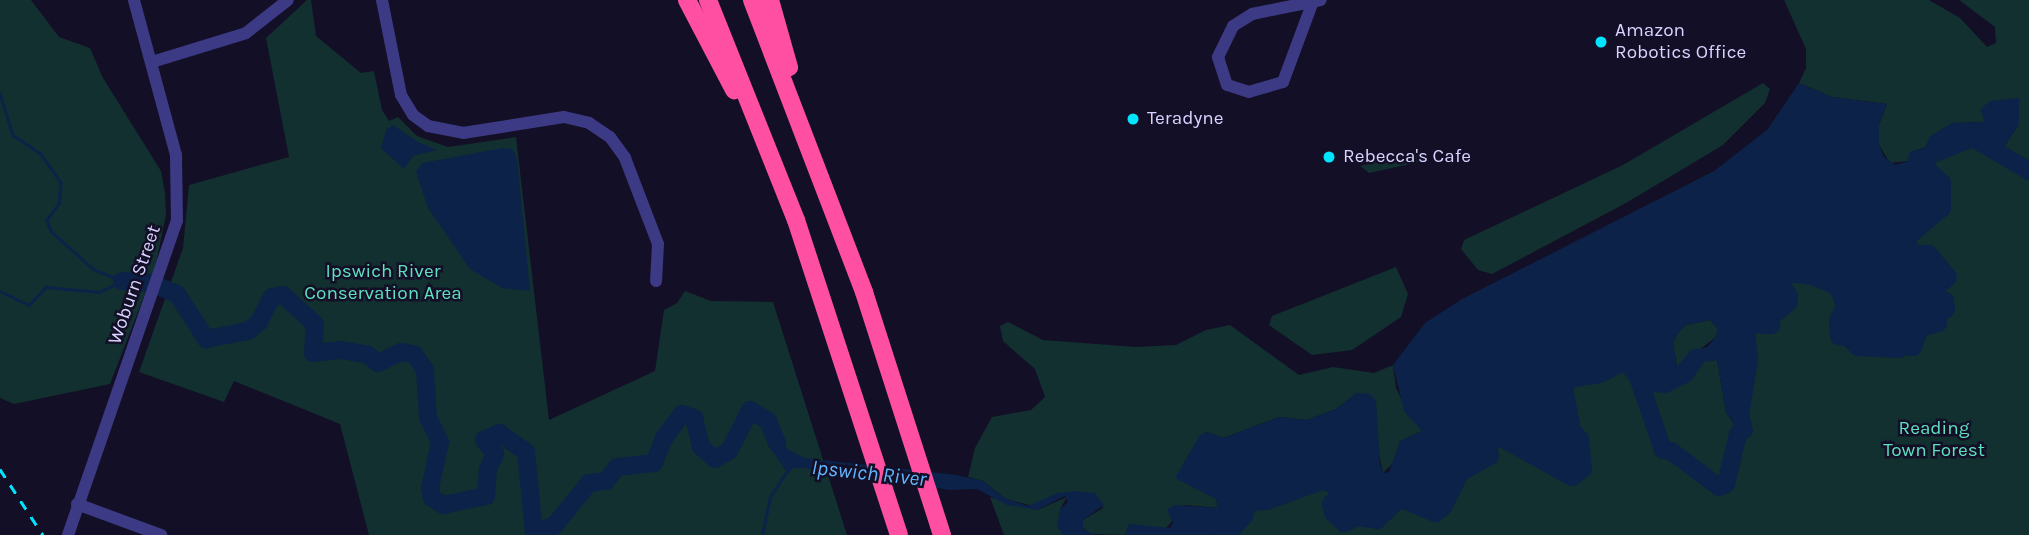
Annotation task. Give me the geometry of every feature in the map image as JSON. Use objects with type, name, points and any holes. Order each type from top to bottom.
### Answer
[{"type":"highway","points":[[687,0],[778,171]]},
{"type":"highway","points":[[708,0],[778,171],[900,535]]},
{"type":"highway","points":[[752,0],[815,158],[942,535]]},
{"type":"highway","points":[[770,0],[815,158]]},
{"type":"street","name":"Woburn Street","points":[[68,535],[162,274],[175,230],[180,187],[152,62],[134,0]]},
{"type":"street","points":[[152,62],[246,33],[288,0]]},
{"type":"street","points":[[382,0],[398,90],[410,111],[428,126],[463,133],[564,117],[589,123],[610,137],[625,158],[658,244],[656,281]]},
{"type":"street","points":[[1316,2],[1283,82],[1249,92],[1227,85],[1218,57],[1233,26],[1252,14],[1316,2]]},
{"type":"street","points":[[77,504],[161,535]]},
{"type":"green space","points":[[0,0],[31,0],[59,37],[90,48],[103,78],[161,171],[166,215],[155,268],[110,384],[14,404],[0,398]]},
{"type":"green space","name":"Ipswich River Conservation Area","points":[[307,0],[311,0],[316,36],[361,73],[374,71],[382,110],[389,121],[398,117],[417,136],[448,147],[516,137],[549,420],[655,371],[664,310],[677,303],[685,291],[711,301],[773,302],[847,535],[369,535],[340,424],[234,381],[224,402],[139,372],[183,248],[189,185],[289,157],[266,38]]},
{"type":"green space","points":[[1784,0],[1929,0],[1960,18],[1987,47],[1996,43],[1995,27],[1959,0],[2029,0],[2029,163],[2004,147],[2019,124],[1981,110],[1985,122],[1952,123],[1930,137],[1926,147],[1911,152],[1908,161],[1890,163],[1879,145],[1879,125],[1887,104],[1832,97],[1799,83],[1806,68],[1806,49]]},
{"type":"green space","points":[[1763,83],[1770,89],[1765,103],[1723,145],[1626,203],[1492,274],[1478,270],[1461,249],[1464,240],[1623,165]]},
{"type":"green space","name":"Reading Town Forest","points":[[1973,138],[2029,171],[2029,535],[1198,535],[1209,525],[1219,527],[1248,502],[1266,501],[1325,480],[1346,491],[1370,513],[1387,513],[1397,501],[1404,500],[1425,511],[1449,497],[1460,473],[1490,456],[1488,447],[1496,435],[1572,477],[1583,469],[1564,387],[1569,379],[1599,374],[1626,361],[1651,392],[1678,384],[1704,361],[1717,360],[1726,412],[1734,424],[1739,423],[1749,361],[1746,330],[1749,324],[1763,328],[1781,310],[1780,282],[1784,273],[1809,275],[1838,287],[1845,306],[1838,321],[1839,336],[1859,347],[1899,348],[1905,338],[1916,340],[1920,328],[1933,324],[1934,290],[1948,277],[1929,254],[1913,254],[1905,239],[1913,228],[1929,221],[1940,200],[1937,175],[1926,168],[1928,156]]},
{"type":"green space","points":[[1418,151],[1420,162],[1369,173],[1360,166]]},
{"type":"green space","points":[[1396,267],[1408,294],[1401,317],[1352,350],[1312,355],[1269,325],[1272,316]]},
{"type":"green space","points":[[1710,320],[1718,329],[1716,337],[1677,367],[1673,343],[1677,334],[1686,325]]},
{"type":"green space","points":[[1008,322],[1043,340],[1136,347],[1176,345],[1206,330],[1230,325],[1299,375],[1333,367],[1374,373],[1393,365],[1396,388],[1411,419],[1421,424],[1422,431],[1400,441],[1395,461],[1383,473],[1375,434],[1377,416],[1357,393],[1336,409],[1307,420],[1279,417],[1223,438],[1206,432],[1184,467],[1216,499],[1218,508],[1185,505],[1164,531],[1129,524],[1125,535],[1091,534],[1083,528],[1083,520],[1103,508],[1095,493],[1060,493],[1032,506],[1006,499],[983,481],[968,477],[975,448],[992,417],[1031,410],[1045,397],[1035,369],[1003,341],[1000,326]]},
{"type":"green space","points":[[990,497],[1037,510],[1067,497],[1060,509],[1063,535],[1004,535]]},
{"type":"water","points":[[1799,83],[1832,97],[1887,104],[1879,125],[1879,145],[1884,157],[1896,165],[1908,161],[1910,152],[1926,148],[1929,137],[1952,123],[1984,122],[1981,109],[1990,101],[2019,98],[2019,124],[2004,147],[2029,163],[2029,171],[1973,138],[1928,156],[1926,168],[1942,183],[1942,208],[1905,240],[1913,254],[1929,254],[1948,277],[1934,291],[1935,297],[1945,301],[1946,309],[1938,323],[1920,328],[1913,347],[1905,338],[1899,349],[1858,347],[1849,338],[1839,336],[1838,321],[1845,306],[1838,288],[1809,275],[1784,273],[1780,282],[1789,296],[1788,303],[1772,316],[1771,325],[1749,324],[1746,330],[1749,361],[1740,423],[1735,424],[1726,412],[1717,360],[1704,362],[1691,381],[1667,393],[1651,392],[1625,361],[1600,374],[1569,379],[1564,387],[1572,431],[1580,439],[1583,469],[1572,477],[1496,435],[1488,447],[1490,456],[1460,473],[1443,507],[1435,513],[1404,500],[1382,516],[1374,516],[1346,491],[1325,480],[1266,501],[1248,502],[1244,516],[1232,529],[1215,524],[1198,535],[1125,535],[1129,524],[1170,528],[1173,523],[1167,510],[1174,505],[1218,508],[1216,499],[1175,478],[1200,435],[1206,432],[1223,438],[1279,417],[1307,420],[1336,409],[1357,393],[1370,394],[1376,401],[1380,464],[1383,473],[1389,472],[1400,441],[1422,431],[1404,411],[1393,365],[1425,323],[1462,299],[1714,171],[1767,130]],"holes":[[[1710,320],[1718,329],[1716,337],[1707,347],[1691,350],[1677,367],[1673,343],[1686,325]]]},
{"type":"water","points":[[393,125],[418,142],[437,150],[413,156],[404,169],[381,148],[386,130]]},
{"type":"water","points":[[503,148],[512,149],[517,158],[530,291],[502,288],[470,269],[428,208],[416,172],[422,163]]},
{"type":"water","points":[[774,420],[787,449],[805,458],[957,475],[983,481],[1006,499],[1028,506],[1058,493],[1095,493],[1104,505],[1083,520],[1083,529],[1095,535],[1063,535],[1057,527],[1060,509],[1068,502],[1065,496],[1037,510],[1007,505],[977,489],[950,490],[803,468],[793,468],[788,474],[768,444],[765,422]]},
{"type":"waterway","points":[[0,93],[13,135],[41,154],[61,183],[59,204],[47,220],[51,231],[93,269],[122,281]]},
{"type":"waterway","name":"Ipswich River","points":[[1198,535],[1212,525],[1232,529],[1244,516],[1248,502],[1266,501],[1325,480],[1356,501],[1353,513],[1336,499],[1331,504],[1333,513],[1344,523],[1358,517],[1377,520],[1397,501],[1404,500],[1435,513],[1443,507],[1460,473],[1490,456],[1488,447],[1496,435],[1572,477],[1583,469],[1580,439],[1572,431],[1564,387],[1569,379],[1600,374],[1626,361],[1638,377],[1663,450],[1671,451],[1719,487],[1726,484],[1738,434],[1744,430],[1740,415],[1749,360],[1746,330],[1749,324],[1771,325],[1772,316],[1788,303],[1789,296],[1780,282],[1784,273],[1809,275],[1838,287],[1845,306],[1838,321],[1839,336],[1849,338],[1858,347],[1899,349],[1905,338],[1908,346],[1913,347],[1920,328],[1938,323],[1938,315],[1946,309],[1945,301],[1935,297],[1934,290],[1948,277],[1929,254],[1913,254],[1905,239],[1942,208],[1942,183],[1926,168],[1928,156],[1973,138],[2029,171]]},
{"type":"waterway","points":[[0,291],[29,305],[46,287],[99,292],[122,281]]},
{"type":"waterway","name":"Ipswich River","points":[[122,281],[150,283],[177,294],[206,339],[248,331],[259,322],[272,297],[283,295],[315,324],[313,353],[341,350],[368,355],[378,363],[401,352],[414,354],[425,370],[428,418],[440,442],[430,488],[432,498],[443,505],[486,496],[488,469],[495,454],[484,440],[499,433],[526,452],[534,532],[554,526],[589,483],[606,481],[617,467],[654,463],[664,438],[682,414],[694,418],[701,447],[715,459],[729,451],[750,410],[768,421],[777,443]]},
{"type":"waterway","points":[[762,535],[770,497],[787,471]]},
{"type":"railway","points":[[0,469],[43,535]]},
{"type":"place","name":"Amazon Robotics Office","points":[[1601,42]]},
{"type":"place","name":"Teradyne","points":[[1133,119]]},
{"type":"place","name":"Rebecca's Cafe","points":[[1329,157]]}]
